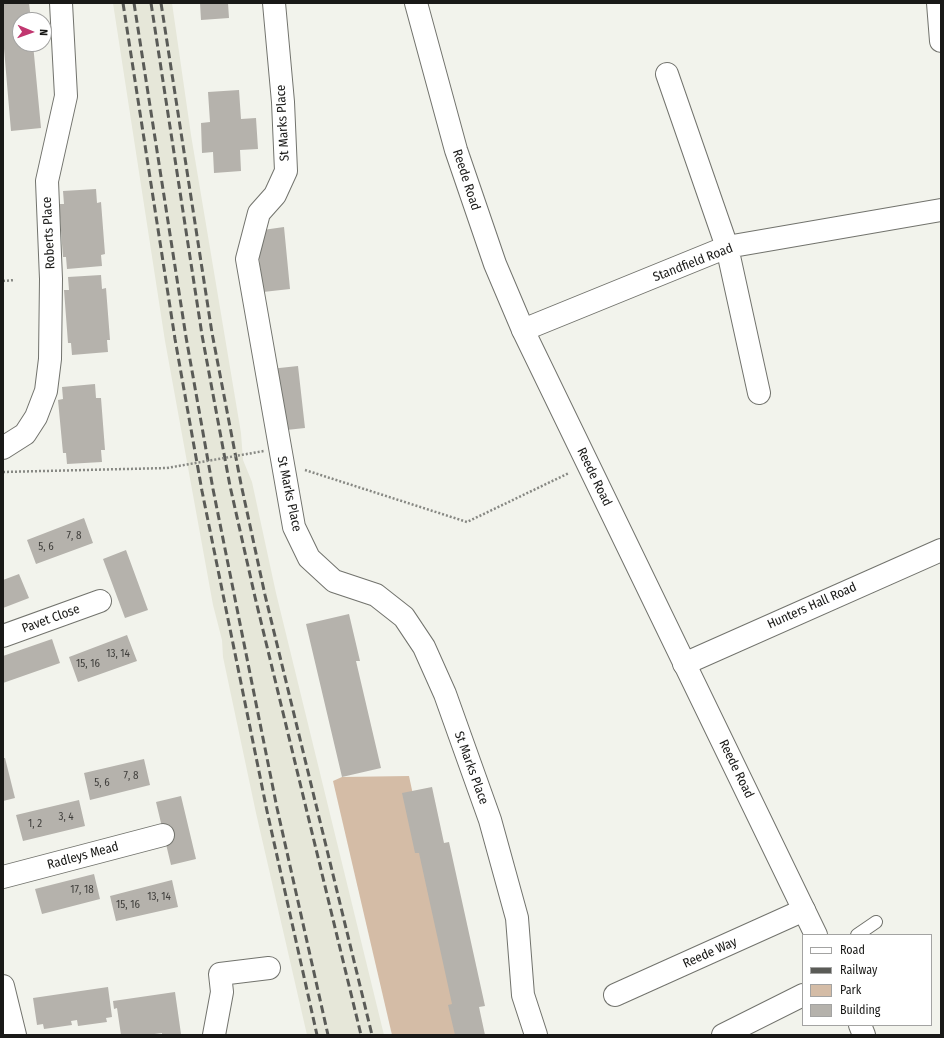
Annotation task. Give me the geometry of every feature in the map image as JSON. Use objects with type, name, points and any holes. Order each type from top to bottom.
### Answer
[{"type":"street","name":"Roberts Place","points":[[3,448],[25,434],[36,417],[46,392],[50,359],[52,279],[47,181],[66,96],[61,3]]},
{"type":"street","name":"St Marks Place","points":[[274,3],[283,102],[286,171],[275,195],[259,213],[247,260],[294,527],[308,558],[334,581],[376,595],[404,617],[424,647],[445,694],[490,820],[518,918],[522,995],[536,1035]]},
{"type":"street","name":"Reede Road","points":[[416,3],[458,156],[495,264],[523,330],[816,934]]},
{"type":"street","points":[[938,3],[941,41]]},
{"type":"street","points":[[667,74],[727,247],[759,393]]},
{"type":"street","name":"Standfield Road","points":[[523,330],[727,247],[941,210]]},
{"type":"street","name":"Hunters Hall Road","points":[[684,664],[941,550]]},
{"type":"street","name":"Pavet Close","points":[[3,636],[100,601]]},
{"type":"street","name":"Radleys Mead","points":[[3,877],[163,835]]},
{"type":"street","name":"Reede Way","points":[[615,995],[804,910]]},
{"type":"street","points":[[214,1035],[222,992],[220,974],[269,968]]},
{"type":"street","points":[[3,986],[16,1035]]},
{"type":"street","points":[[723,1035],[802,996]]},
{"type":"lane","points":[[858,934],[876,922]]},
{"type":"path","points":[[3,281],[15,280]]},
{"type":"path","points":[[3,472],[167,468],[264,450],[283,463],[467,522],[588,464]]},
{"type":"shaded area","points":[[113,3],[172,3],[191,135],[241,433],[243,460],[252,482],[276,593],[384,1035],[307,1035],[256,813],[223,657],[222,640],[213,605],[165,341]]},
{"type":"green space","points":[[409,776],[464,1035],[392,1035],[333,781],[342,777]]},
{"type":"building","points":[[3,3],[29,3],[30,12],[12,12],[12,52],[34,52],[41,128],[11,131],[3,37]]},
{"type":"building","points":[[200,3],[228,3],[229,18],[201,20]]},
{"type":"building","points":[[239,90],[241,119],[256,118],[258,149],[240,150],[241,171],[214,173],[213,152],[202,153],[201,123],[210,122],[208,92]]},
{"type":"building","points":[[96,189],[97,203],[101,202],[105,254],[101,255],[102,266],[67,269],[66,257],[63,257],[59,204],[64,204],[63,191]]},
{"type":"building","points":[[284,227],[290,289],[263,292],[256,231]]},
{"type":"building","points":[[101,275],[102,289],[106,288],[110,340],[107,340],[108,352],[72,355],[71,343],[68,343],[64,290],[69,290],[68,277]]},
{"type":"building","points":[[298,366],[305,428],[277,431],[270,369]]},
{"type":"building","points":[[95,384],[96,398],[101,398],[105,450],[101,450],[102,462],[67,464],[66,453],[63,453],[58,400],[63,399],[62,387]]},
{"type":"building","points":[[84,518],[93,543],[36,564],[27,540]]},
{"type":"building","points":[[126,550],[148,610],[125,618],[103,559]]},
{"type":"building","points":[[19,574],[29,598],[3,608],[3,580]]},
{"type":"building","points":[[349,614],[360,661],[356,661],[381,768],[342,777],[306,624]]},
{"type":"building","points":[[127,635],[137,661],[78,682],[69,657]]},
{"type":"building","points":[[52,639],[60,663],[3,683],[3,656]]},
{"type":"building","points":[[3,758],[5,758],[15,798],[3,801]]},
{"type":"building","points":[[144,759],[150,785],[90,800],[84,773]]},
{"type":"building","points":[[432,787],[444,843],[449,842],[485,1006],[479,1007],[485,1035],[455,1035],[448,1005],[452,1004],[419,853],[415,853],[402,793]]},
{"type":"building","points":[[181,796],[196,859],[171,865],[156,802]]},
{"type":"building","points":[[79,800],[85,826],[23,841],[16,815]]},
{"type":"building","points":[[94,874],[100,899],[42,914],[35,889]]},
{"type":"building","points":[[172,880],[178,907],[116,921],[110,896]]},
{"type":"building","points":[[108,987],[112,1017],[106,1018],[107,1022],[78,1026],[77,1020],[71,1021],[72,1025],[44,1029],[43,1024],[37,1025],[33,998]]},
{"type":"building","points":[[175,992],[181,1034],[162,1035],[162,1033],[147,1035],[121,1035],[117,1008],[114,1009],[113,1001]]},
{"type":"railway","points":[[123,3],[175,339],[202,491],[267,811],[317,1035]]},
{"type":"railway","points":[[134,3],[186,337],[213,489],[277,808],[328,1035]]},
{"type":"railway","points":[[151,3],[202,335],[230,486],[255,597],[361,1035]]},
{"type":"railway","points":[[161,3],[212,333],[241,484],[265,595],[372,1035]]}]
